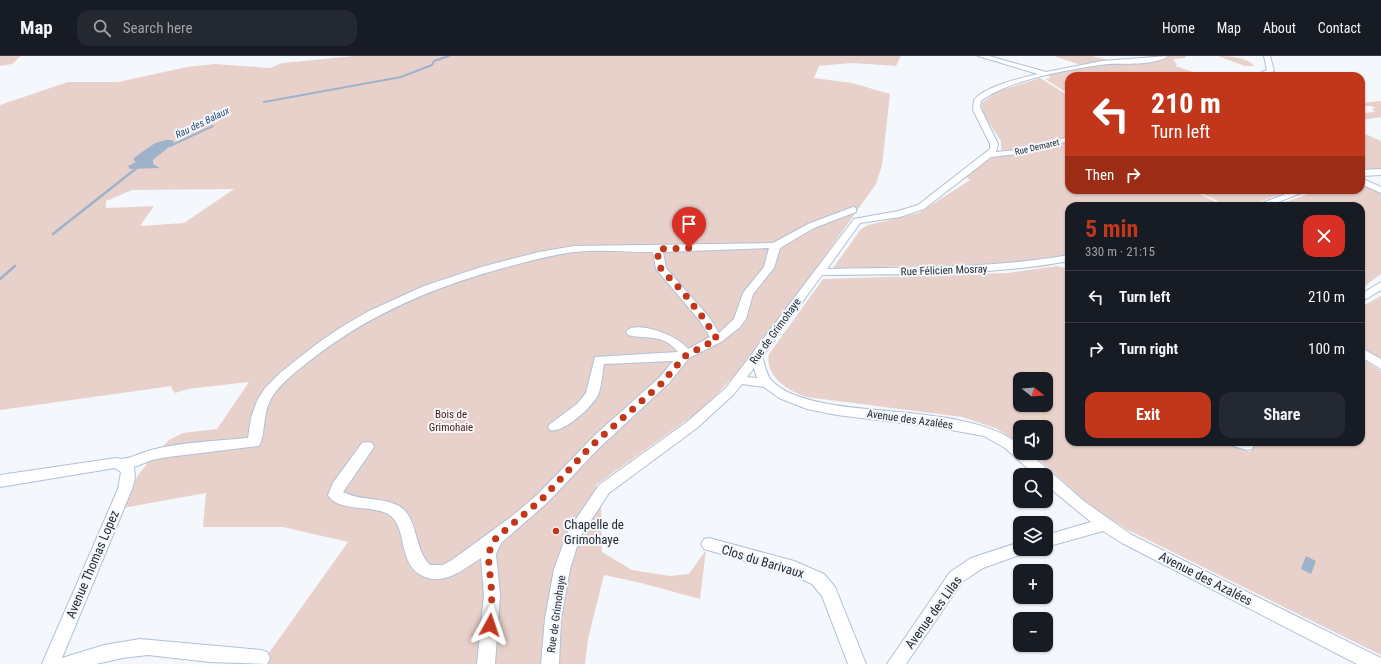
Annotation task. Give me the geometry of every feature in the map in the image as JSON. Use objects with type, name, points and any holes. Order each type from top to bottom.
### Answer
[{"type":"street","points":[[981,56],[1021,66],[1044,74]]},
{"type":"street","points":[[991,153],[993,141],[976,110],[976,104],[978,100],[992,91],[1044,74],[1102,63],[1141,61],[1166,56]]},
{"type":"street","points":[[1267,56],[1271,71],[1268,72]]},
{"type":"street","name":"Rue Demaret","points":[[991,153],[1005,154],[1065,140]]},
{"type":"street","name":"Rue de Grimohaye","points":[[550,664],[553,619],[562,569],[573,535],[604,489],[692,425],[730,391],[740,380],[857,220],[900,214],[921,207],[991,153]]},
{"type":"street","points":[[1365,174],[1381,172]]},
{"type":"street","points":[[1365,183],[1381,190]]},
{"type":"street","points":[[1270,202],[1294,194]]},
{"type":"street","points":[[0,481],[102,465],[116,464],[124,466],[135,459],[155,454],[254,442],[258,411],[262,403],[273,387],[293,368],[336,334],[395,302],[440,283],[529,258],[582,248],[658,249],[752,245],[775,246],[811,226],[853,210]]},
{"type":"street","points":[[555,427],[582,407],[592,394],[599,360],[670,358],[685,355],[717,339],[736,326],[743,311],[748,293],[769,268],[775,246]]},
{"type":"street","points":[[658,249],[658,258],[661,269],[688,297],[717,339]]},
{"type":"street","name":"Rue Félicien Mosray","points":[[819,272],[980,269],[1065,260]]},
{"type":"street","points":[[1365,296],[1381,285]]},
{"type":"street","points":[[632,332],[650,332],[669,338],[682,347],[685,355]]},
{"type":"street","points":[[367,447],[338,487],[335,495],[342,500],[357,504],[385,507],[399,513],[413,556],[422,567],[433,573],[443,572],[461,563],[496,538],[541,500],[590,447],[661,384],[685,355]]},
{"type":"street","points":[[1365,355],[1381,365]]},
{"type":"street","name":"Avenue des Azalées","points":[[756,358],[767,383],[781,394],[809,405],[971,427],[1000,437],[1036,468]]},
{"type":"street","points":[[740,380],[767,383]]},
{"type":"street","name":"Avenue Thomas Lopez","points":[[50,664],[125,489],[128,478],[128,470],[124,466]]},
{"type":"street","name":"Avenue des Azalées","points":[[1053,483],[1080,506],[1127,539],[1370,663]]},
{"type":"street","points":[[1053,539],[1105,524]]},
{"type":"street","points":[[486,664],[492,595],[488,554],[496,538]]},
{"type":"street","name":"Clos du Barivaux","points":[[709,544],[794,568],[818,579],[829,592],[857,664]]},
{"type":"street","name":"Avenue des Lilas","points":[[896,664],[956,577],[978,563],[1013,550]]},
{"type":"street","points":[[68,664],[102,654],[138,647],[162,647],[205,653],[234,654],[261,658]]},
{"type":"green space","points":[[0,56],[21,56],[12,64],[0,66]]},
{"type":"green space","name":"Bois de Grimohaie","points":[[354,56],[901,56],[896,66],[852,63],[819,66],[814,78],[852,83],[890,94],[882,165],[876,184],[817,267],[741,369],[704,408],[596,485],[601,504],[602,552],[632,570],[670,576],[689,574],[706,550],[700,599],[641,583],[604,575],[588,639],[585,664],[261,664],[348,542],[283,527],[203,527],[206,493],[123,508],[138,475],[169,440],[183,433],[217,429],[249,382],[188,389],[175,393],[171,388],[172,386],[0,410],[0,105],[68,82],[118,82],[187,67],[215,64],[270,68],[282,63]],"holes":[[[234,189],[184,223],[140,226],[154,206],[106,208],[106,201],[132,190]]]},
{"type":"green space","points":[[1054,56],[1092,56],[1113,61],[1152,56],[1186,56],[1185,58],[1173,59],[1177,65],[1175,66],[1193,72],[1065,72],[1065,92],[1045,79],[1051,78],[1048,76],[1060,72],[1058,71],[1087,67]]},
{"type":"green space","points":[[1218,56],[1243,59],[1254,66],[1245,66]]},
{"type":"green space","points":[[1040,78],[1065,94],[1065,139],[1007,152],[1001,150],[1001,141],[981,111],[982,103],[996,92]]},
{"type":"green space","points":[[1381,101],[1381,117],[1365,119],[1365,113],[1375,112],[1372,109],[1375,108],[1365,106],[1365,103]]},
{"type":"green space","points":[[1365,134],[1381,141],[1381,169],[1365,171]]},
{"type":"green space","points":[[1065,142],[1065,194],[1200,194],[1216,202],[1065,202],[1065,261],[1056,264],[1038,267],[1019,264],[833,268],[861,229],[868,225],[919,213],[970,180],[966,177],[991,158],[1017,154]]},
{"type":"green space","points":[[1365,187],[1381,193],[1381,274],[1365,286],[1365,202],[1286,202],[1308,194],[1365,194]]},
{"type":"green space","points":[[1203,194],[1281,194],[1259,202],[1219,202]]},
{"type":"green space","points":[[1057,266],[1065,268],[1065,446],[1236,446],[1250,452],[1252,446],[1365,446],[1365,361],[1381,371],[1381,655],[1126,529],[1085,501],[1053,472],[1053,468],[1049,468],[1040,460],[1053,460],[1053,420],[1013,420],[1013,439],[995,428],[962,417],[806,397],[792,391],[779,382],[770,369],[768,362],[769,354],[823,279],[1008,273]]},
{"type":"green space","points":[[1381,296],[1381,359],[1365,349],[1365,305]]},
{"type":"water","points":[[166,140],[175,142],[153,160],[153,164],[160,168],[130,169],[128,166],[136,162],[133,160],[135,157],[155,143]]},
{"type":"water","points":[[1306,556],[1316,561],[1311,574],[1301,569]]},
{"type":"waterway","name":"Rau des Balaux","points":[[264,102],[401,77],[432,65],[434,61],[449,56]]},
{"type":"waterway","name":"Rau des Balaux","points":[[170,146],[213,126]]},
{"type":"waterway","name":"Rau des Balaux","points":[[53,234],[138,167]]},
{"type":"waterway","name":"Rau des Balaux","points":[[0,279],[15,266]]},
{"type":"place","name":"Chapelle de Grimohaye","points":[[556,531]]},
{"type":"route","points":[[490,625],[492,595],[488,554],[496,538],[541,500],[590,447],[604,434],[617,425],[661,384],[685,356],[717,339],[704,319],[675,282],[661,269],[659,264],[658,249],[689,248]]}]
